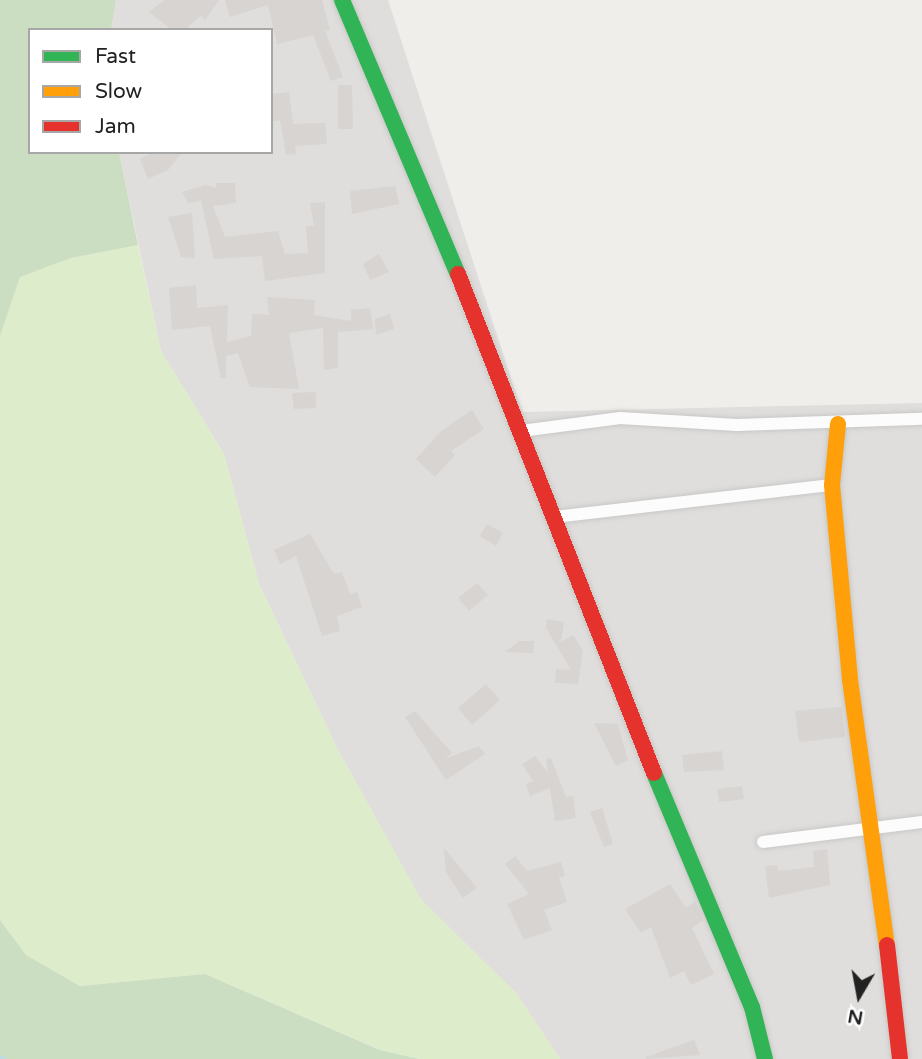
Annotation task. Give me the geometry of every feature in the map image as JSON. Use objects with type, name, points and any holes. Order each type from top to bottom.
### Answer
[{"type":"street","points":[[342,0],[521,431],[592,624],[752,1007],[765,1059]]},
{"type":"street","points":[[521,431],[620,418],[838,424],[922,419]]},
{"type":"street","points":[[838,424],[832,485],[849,680],[874,826],[900,1059]]},
{"type":"street","points":[[554,517],[832,485]]},
{"type":"street","points":[[763,842],[922,822]]},
{"type":"shaded area","points":[[116,0],[388,0],[522,412],[922,403],[922,1059],[560,1059],[516,993],[421,900],[337,748],[259,584],[224,454],[161,351],[119,154],[273,154],[273,28],[111,28]]},
{"type":"green space","points":[[0,0],[116,0],[111,28],[28,28],[28,154],[119,154],[138,245],[71,258],[20,277],[0,336]]},
{"type":"green space","points":[[138,245],[161,351],[224,454],[259,584],[337,748],[421,899],[516,993],[560,1059],[419,1059],[381,1050],[205,974],[80,986],[26,955],[0,920],[0,336],[20,277],[71,258]]},
{"type":"green space","points":[[0,920],[26,955],[80,986],[205,974],[380,1050],[419,1059],[0,1059]]},
{"type":"building","points":[[165,0],[219,0],[205,20],[201,15],[187,28],[169,28],[149,12]]},
{"type":"building","points":[[225,0],[322,0],[330,30],[325,31],[343,77],[331,81],[313,35],[277,44],[268,5],[230,17]]},
{"type":"building","points":[[338,85],[352,85],[353,129],[338,129]]},
{"type":"building","points":[[289,92],[293,124],[325,123],[327,144],[295,146],[296,154],[286,155],[280,120],[273,122],[273,94]]},
{"type":"building","points":[[150,154],[180,154],[168,170],[148,179],[140,159]]},
{"type":"building","points":[[216,183],[235,183],[236,203],[213,206],[225,237],[278,231],[285,254],[308,253],[306,226],[314,226],[310,203],[325,202],[325,273],[265,281],[262,256],[214,259],[201,201],[188,203],[182,192],[205,185],[216,188]]},
{"type":"building","points":[[395,186],[399,204],[352,214],[350,191]]},
{"type":"building","points":[[192,213],[195,258],[181,257],[168,217]]},
{"type":"building","points":[[379,254],[389,272],[370,280],[363,264]]},
{"type":"building","points":[[196,285],[197,308],[228,305],[227,342],[251,336],[252,314],[269,315],[267,297],[315,300],[314,315],[351,321],[351,310],[370,308],[373,329],[338,332],[338,368],[324,370],[323,328],[289,333],[299,389],[250,387],[238,353],[226,356],[226,378],[221,378],[210,326],[172,330],[169,288]]},
{"type":"building","points":[[390,314],[394,329],[376,335],[375,319]]},
{"type":"building","points":[[316,392],[316,408],[294,409],[292,393]]},
{"type":"building","points":[[472,410],[484,429],[451,451],[455,455],[435,477],[416,459],[441,431]]},
{"type":"building","points":[[487,524],[503,533],[496,546],[480,536]]},
{"type":"building","points":[[310,534],[334,574],[342,572],[350,594],[357,592],[362,607],[337,616],[340,631],[322,636],[296,556],[280,564],[274,550]]},
{"type":"building","points":[[477,583],[488,595],[469,611],[458,598]]},
{"type":"building","points":[[547,619],[564,622],[561,642],[573,635],[583,651],[578,684],[555,683],[556,669],[571,670],[546,628]]},
{"type":"building","points":[[519,641],[534,641],[533,653],[505,652]]},
{"type":"building","points":[[486,684],[500,700],[472,725],[458,708]]},
{"type":"building","points":[[842,707],[845,737],[799,742],[795,711]]},
{"type":"building","points":[[415,711],[452,753],[445,759],[479,746],[485,754],[446,780],[405,717]]},
{"type":"building","points":[[594,723],[618,724],[628,760],[616,766]]},
{"type":"building","points":[[722,751],[724,770],[684,772],[682,755]]},
{"type":"building","points":[[535,756],[548,773],[546,759],[551,758],[566,797],[573,796],[576,818],[555,821],[550,788],[530,796],[526,784],[533,781],[522,764]]},
{"type":"building","points":[[742,786],[744,799],[719,802],[717,789]]},
{"type":"building","points":[[602,808],[613,844],[604,847],[590,812]]},
{"type":"building","points":[[444,848],[477,888],[463,898],[446,872]]},
{"type":"building","points":[[827,849],[830,885],[769,898],[765,866],[777,865],[778,871],[814,867],[813,851]]},
{"type":"building","points":[[515,856],[527,871],[561,862],[565,876],[559,877],[567,902],[544,910],[552,930],[524,940],[507,904],[529,894],[505,864]]},
{"type":"building","points":[[670,884],[686,908],[695,901],[703,920],[692,928],[714,974],[691,985],[684,971],[670,978],[651,927],[641,933],[625,909]]},
{"type":"building","points":[[694,1040],[700,1055],[646,1059],[646,1057]]},
{"type":"waterway","points":[[0,1057],[4,1059]]},
{"type":"traffic: fast","points":[[342,0],[458,274]]},
{"type":"traffic: fast","points":[[654,773],[752,1007],[765,1059]]},
{"type":"traffic: slow","points":[[838,424],[832,485],[850,680],[887,945]]},
{"type":"traffic: jam","points":[[458,274],[654,773]]},
{"type":"traffic: jam","points":[[887,945],[900,1059]]}]
